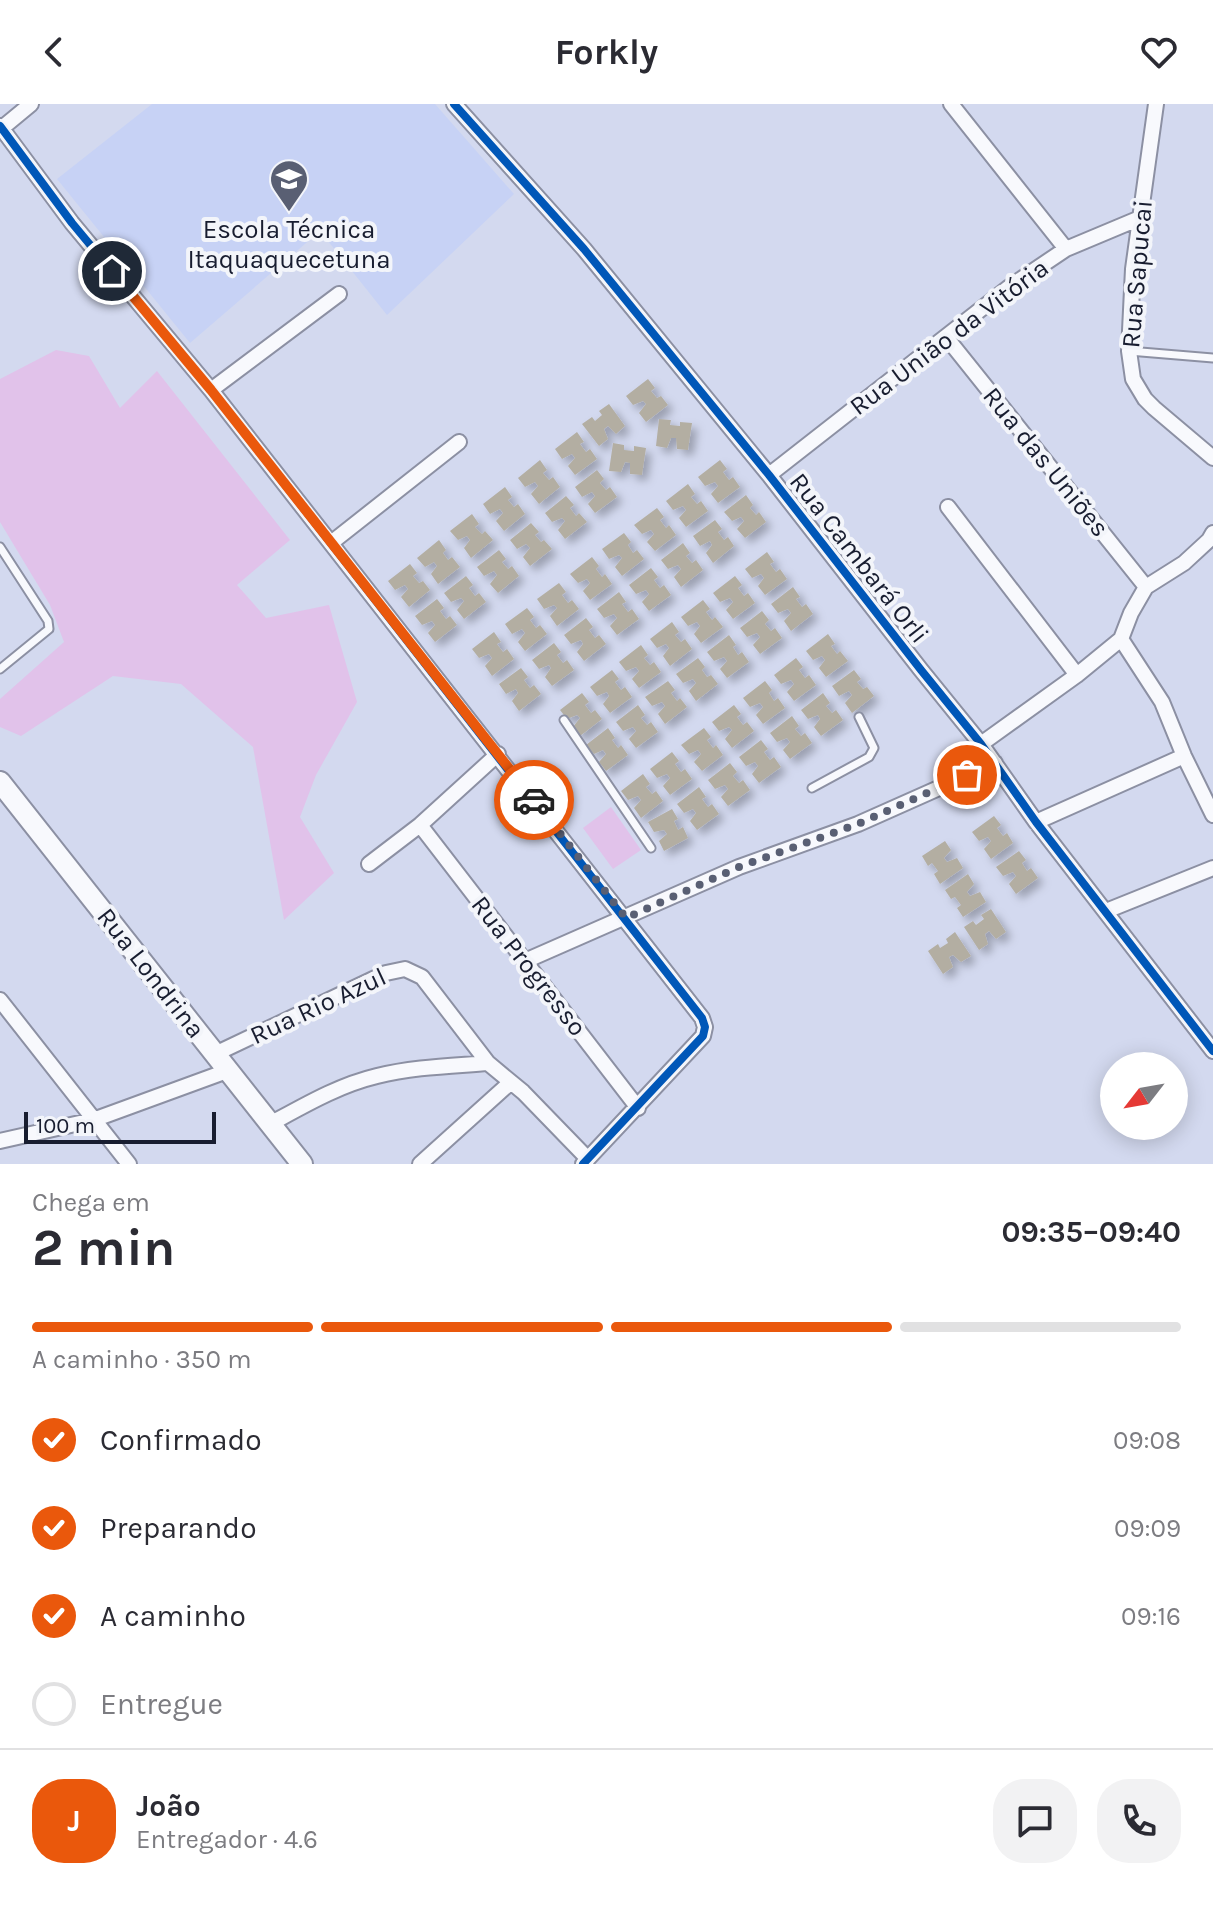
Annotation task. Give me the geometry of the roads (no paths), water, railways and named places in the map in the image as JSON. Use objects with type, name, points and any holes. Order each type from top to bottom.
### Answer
[{"type":"street","points":[[31,104],[1,127],[72,223],[211,390],[498,754],[696,1008],[705,1027],[703,1036],[585,1161],[511,1082],[488,1063],[405,1070],[375,1076],[332,1091],[270,1124]]},
{"type":"street","points":[[951,104],[1066,249]]},
{"type":"street","name":"Rua Sapucai","points":[[1156,104],[1133,269],[1129,351],[1133,379],[1145,399],[1213,458]]},
{"type":"street","name":"Rua Cambará Orli","points":[[462,106],[769,475],[981,744],[1036,822],[1213,1051]]},
{"type":"street","name":"Rua União da Vitória","points":[[769,475],[1008,288],[1066,249],[1140,218]]},
{"type":"street","points":[[211,390],[339,294]]},
{"type":"street","name":"Rua das Uniões","points":[[946,337],[1146,587]]},
{"type":"street","points":[[331,543],[459,442]]},
{"type":"street","points":[[948,507],[1077,675]]},
{"type":"street","points":[[981,744],[1121,639],[1146,587],[1184,563],[1213,533]]},
{"type":"street","points":[[1121,639],[1162,702],[1213,815]]},
{"type":"street","points":[[369,864],[420,825],[498,754]]},
{"type":"street","points":[[1036,822],[1184,756]]},
{"type":"street","points":[[525,961],[739,867],[858,824],[995,763]]},
{"type":"street","name":"Rua Londrina","points":[[0,782],[302,1164]]},
{"type":"street","name":"Rua Progresso","points":[[420,825],[638,1108]]},
{"type":"street","points":[[1106,911],[1213,868]]},
{"type":"street","name":"Rua Rio Azul","points":[[215,1054],[386,973],[405,969],[422,977],[488,1063]]},
{"type":"street","points":[[0,1000],[129,1164]]},
{"type":"street","points":[[0,1141],[93,1120],[227,1071]]},
{"type":"street","points":[[420,1164],[511,1082]]},
{"type":"lane","points":[[1129,351],[1213,358]]},
{"type":"lane","points":[[0,547],[48,621],[49,629],[0,669]]},
{"type":"lane","points":[[812,788],[869,757],[874,748],[859,717]]},
{"type":"lane","points":[[564,720],[651,848]]},
{"type":"place","name":"Escola Técnica Itaquaquecetuna","points":[[289,213]]}]
